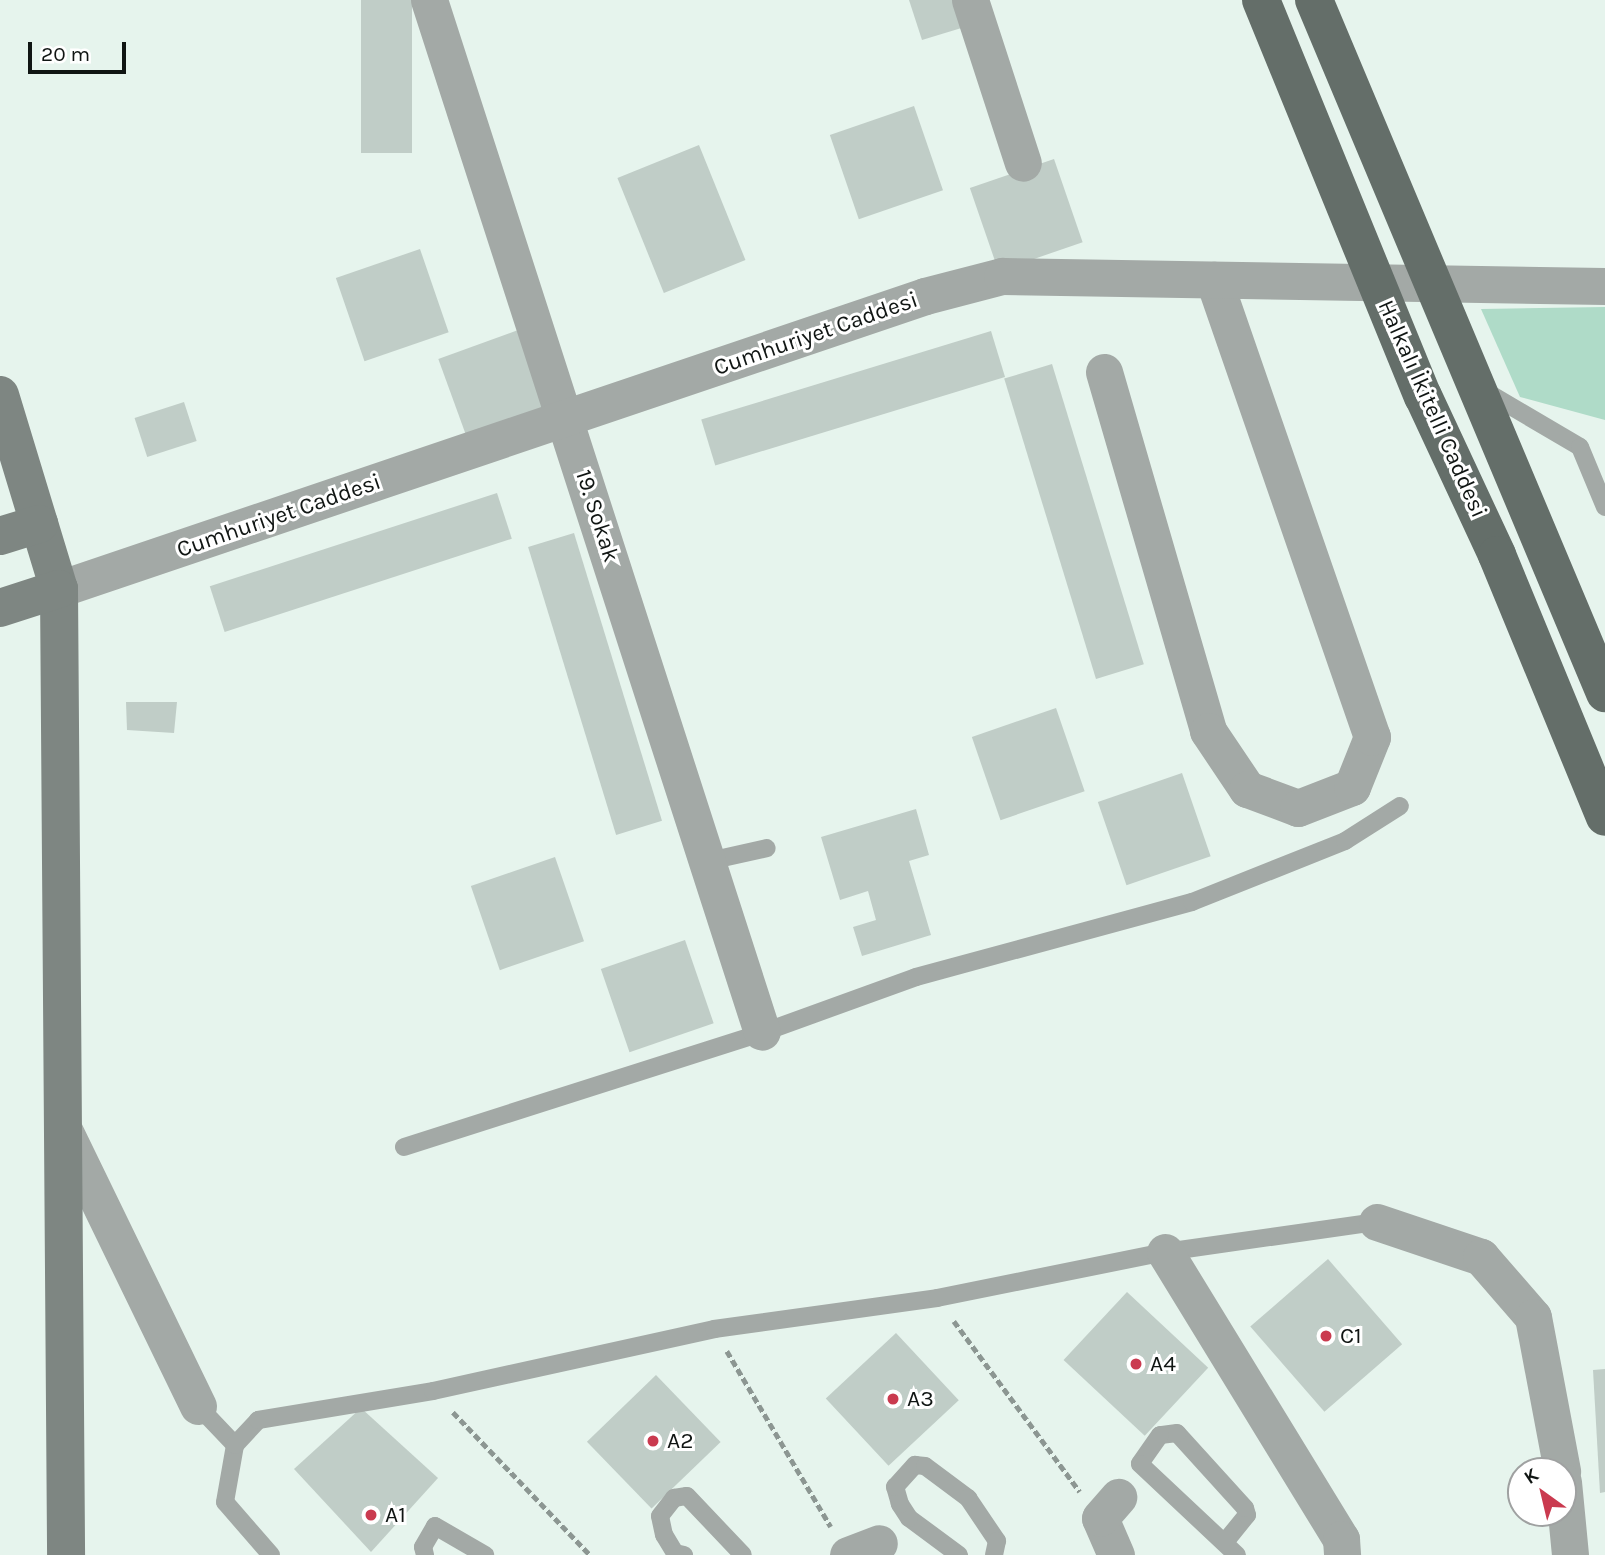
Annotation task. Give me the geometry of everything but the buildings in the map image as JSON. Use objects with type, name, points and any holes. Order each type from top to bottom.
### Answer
[{"type":"main road","name":"Halkalı İkitelli Caddesi","points":[[1261,0],[1423,396],[1497,555],[1605,817]]},
{"type":"main road","name":"Halkalı İkitelli Caddesi","points":[[1314,0],[1605,693]]},
{"type":"street","name":"19. Sokak","points":[[429,0],[762,1032]]},
{"type":"street","points":[[971,0],[1023,163]]},
{"type":"street","name":"Cumhuriyet Caddesi","points":[[59,589],[925,296],[1002,276],[1605,286]]},
{"type":"street","points":[[1104,372],[1208,731],[1247,789],[1297,808],[1352,787],[1372,737],[1214,280]]},
{"type":"street","points":[[0,395],[59,589],[66,1555]]},
{"type":"street","points":[[0,536],[39,524]]},
{"type":"street","points":[[0,608],[59,589]]},
{"type":"street","points":[[63,1128],[198,1406]]},
{"type":"street","points":[[1377,1222],[1481,1257],[1533,1317],[1559,1457]]},
{"type":"street","points":[[1165,1252],[1341,1539],[1342,1555]]},
{"type":"street","points":[[1109,1508],[1115,1555]]},
{"type":"street","points":[[1567,1527],[1570,1555]]},
{"type":"lane","points":[[1470,373],[1580,447],[1605,507]]},
{"type":"lane","points":[[404,1147],[762,1032],[916,977],[1192,902],[1345,841],[1400,806]]},
{"type":"lane","points":[[709,861],[767,848]]},
{"type":"lane","points":[[271,1555],[225,1502],[235,1445],[258,1420],[433,1391],[714,1329],[937,1298],[1165,1252],[1377,1222]]},
{"type":"lane","points":[[198,1406],[235,1445]]},
{"type":"lane","points":[[1177,1433],[1245,1508],[1247,1515],[1231,1549],[1140,1464],[1160,1435],[1177,1433]]},
{"type":"lane","points":[[959,1555],[909,1518],[900,1504],[895,1487],[915,1465],[925,1466],[968,1498],[997,1541],[994,1555]]},
{"type":"lane","points":[[684,1555],[675,1553],[664,1535],[660,1516],[674,1498],[687,1496],[743,1555]]},
{"type":"lane","points":[[425,1555],[424,1547],[435,1526],[485,1555]]},
{"type":"path","points":[[937,1298],[1109,1508]]},
{"type":"path","points":[[714,1329],[858,1551]]},
{"type":"path","points":[[433,1391],[590,1555]]},
{"type":"green space","points":[[1605,307],[1605,420],[1520,397],[1481,309]]},
{"type":"place","name":"C1","points":[[1326,1336]]},
{"type":"place","name":"A4","points":[[1136,1364]]},
{"type":"place","name":"A3","points":[[893,1399]]},
{"type":"place","name":"A2","points":[[653,1441]]},
{"type":"place","name":"A1","points":[[371,1515]]}]
